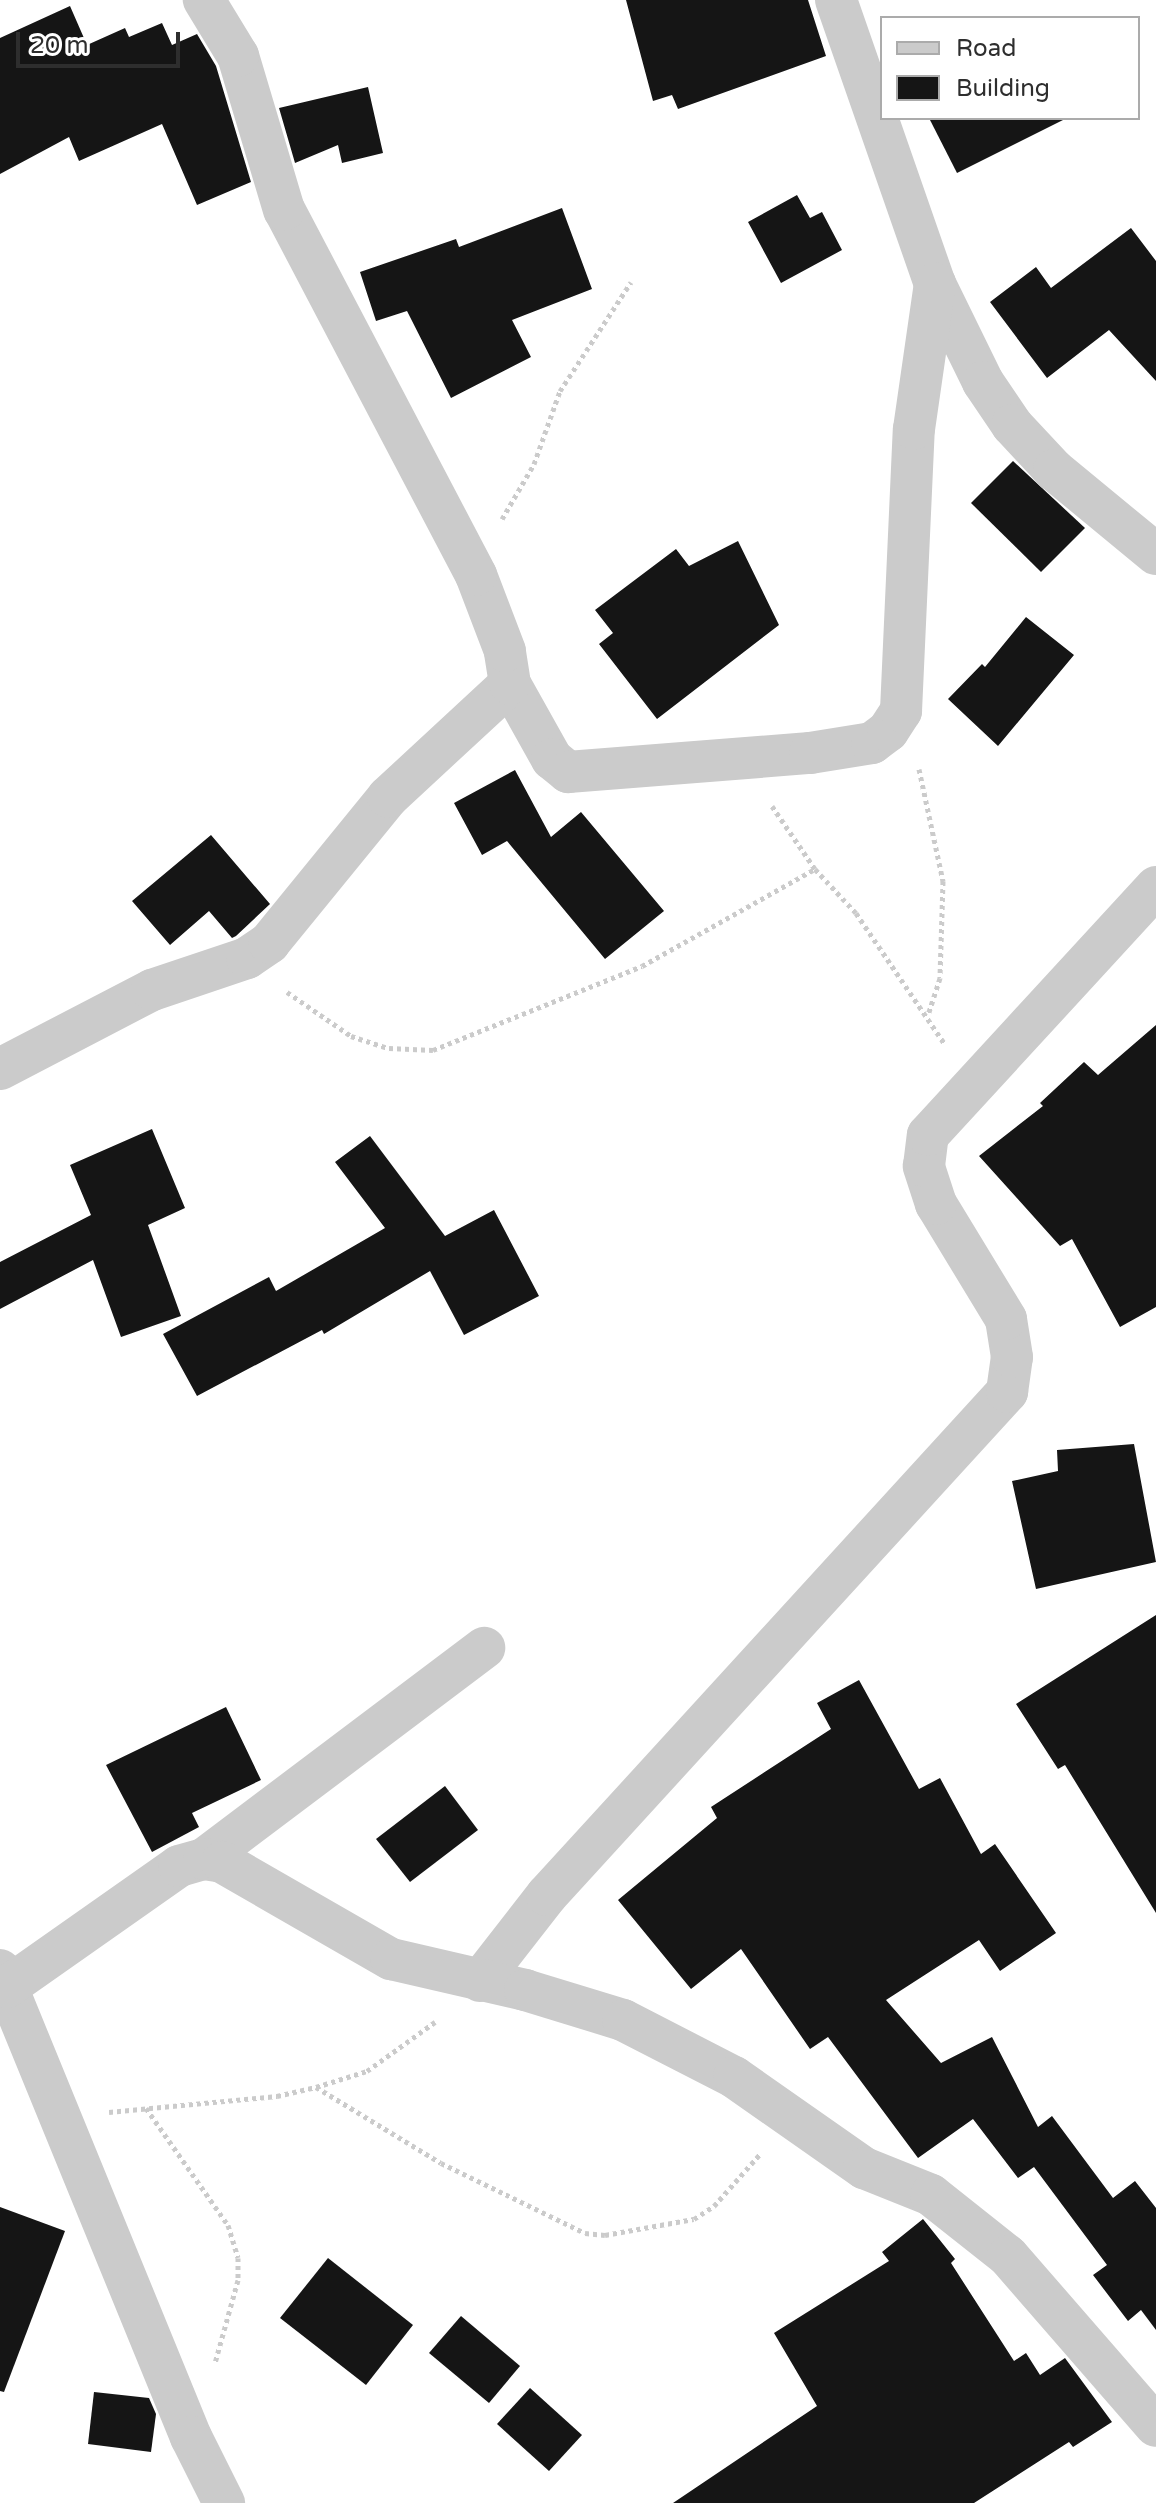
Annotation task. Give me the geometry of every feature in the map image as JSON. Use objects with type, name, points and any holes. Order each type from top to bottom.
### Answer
[{"type":"street","points":[[204,0],[238,56],[284,210],[345,334],[476,575],[505,651],[510,684],[552,759],[568,772],[747,758],[872,743],[888,731],[901,711],[914,429],[935,284]]},
{"type":"street","points":[[836,0],[935,284],[983,382],[1012,425],[1054,470],[1156,554]]},
{"type":"street","points":[[0,1069],[152,990],[247,958],[286,926],[388,797],[510,684]]},
{"type":"street","points":[[480,1981],[547,1895],[1007,1392],[1012,1357],[1006,1319],[936,1204],[924,1166],[928,1135],[969,1086],[1156,887]]},
{"type":"street","points":[[224,2503],[191,2437],[4,1979],[159,1879],[204,1859],[484,1648]]},
{"type":"street","points":[[204,1859],[240,1870],[391,1959],[623,2020],[776,2104],[864,2168],[931,2195],[965,2218],[1018,2267],[1156,2426]]},
{"type":"path","points":[[476,575],[534,464],[560,391],[631,282]]},
{"type":"path","points":[[901,711],[943,881],[940,978],[928,1014]]},
{"type":"path","points":[[747,758],[783,827],[815,869],[856,913],[928,1014],[969,1086]]},
{"type":"path","points":[[247,958],[303,1005],[351,1036],[389,1048],[433,1050],[642,966],[815,869]]},
{"type":"path","points":[[61,2118],[145,2107],[277,2096],[367,2071],[442,2016],[480,1981]]},
{"type":"path","points":[[316,2087],[441,2163],[538,2213],[585,2233],[605,2235],[694,2219],[714,2206],[765,2147],[776,2104]]},
{"type":"path","points":[[145,2107],[228,2225],[238,2258],[231,2312],[191,2437]]},
{"type":"building","points":[[626,0],[808,0],[826,56],[678,109],[672,95],[653,101]]},
{"type":"building","points":[[70,6],[87,45],[125,28],[129,37],[162,23],[172,45],[197,34],[216,66],[251,182],[197,205],[162,124],[79,161],[69,137],[0,174],[0,38]]},
{"type":"building","points":[[368,87],[383,153],[342,163],[338,145],[295,163],[279,108]]},
{"type":"building","points":[[930,120],[1063,120],[957,173]]},
{"type":"building","points":[[797,195],[810,218],[822,212],[842,250],[781,283],[748,222]]},
{"type":"building","points":[[562,208],[592,289],[512,320],[531,357],[451,398],[407,311],[376,321],[360,272],[456,239],[459,247]]},
{"type":"building","points":[[1131,228],[1156,261],[1156,381],[1109,330],[1047,378],[990,302],[1036,267],[1051,288]]},
{"type":"building","points":[[1013,461],[1085,528],[1041,572],[971,503]]},
{"type":"building","points":[[738,541],[779,625],[657,719],[599,644],[613,633],[595,610],[676,549],[689,566]]},
{"type":"building","points":[[1026,617],[1074,655],[998,746],[948,699],[982,664],[985,667]]},
{"type":"building","points":[[515,770],[551,837],[581,812],[664,911],[605,959],[507,841],[482,855],[454,803]]},
{"type":"building","points":[[211,835],[270,904],[232,938],[209,911],[170,945],[132,901]]},
{"type":"building","points":[[1156,1025],[1156,1307],[1120,1327],[1072,1239],[1060,1246],[979,1156],[1043,1106],[1040,1103],[1084,1062],[1098,1075]]},
{"type":"building","points":[[152,1129],[185,1208],[148,1225],[181,1316],[121,1337],[93,1260],[0,1309],[0,1262],[91,1215],[70,1165]]},
{"type":"building","points":[[370,1136],[445,1236],[494,1210],[539,1296],[464,1335],[430,1271],[324,1334],[322,1330],[197,1396],[163,1334],[269,1277],[276,1291],[385,1228],[335,1162]]},
{"type":"building","points":[[1134,1444],[1156,1562],[1036,1589],[1012,1481],[1058,1471],[1057,1450]]},
{"type":"building","points":[[1156,1615],[1156,1913],[1065,1765],[1058,1769],[1016,1704]]},
{"type":"building","points":[[859,1680],[919,1789],[940,1778],[981,1854],[995,1844],[1056,1933],[1000,1971],[979,1940],[886,2000],[941,2063],[992,2037],[1038,2127],[1052,2116],[1113,2198],[1135,2181],[1156,2208],[1156,2330],[1141,2310],[1128,2321],[1093,2275],[1107,2265],[1034,2167],[1018,2178],[973,2119],[918,2158],[828,2037],[810,2049],[741,1949],[691,1989],[618,1900],[717,1818],[711,1807],[831,1729],[817,1703]]},
{"type":"building","points":[[226,1707],[261,1780],[192,1813],[199,1827],[152,1852],[106,1765]]},
{"type":"building","points":[[445,1786],[478,1830],[410,1882],[376,1839]]},
{"type":"building","points":[[0,2207],[65,2231],[4,2392],[0,2391]]},
{"type":"building","points":[[923,2219],[955,2259],[951,2263],[1014,2361],[1026,2353],[1040,2375],[1065,2358],[1112,2422],[1073,2447],[1069,2442],[974,2503],[673,2503],[817,2406],[774,2333],[889,2261],[882,2252]]},
{"type":"building","points":[[328,2258],[413,2325],[366,2385],[280,2318]]},
{"type":"building","points":[[461,2316],[520,2366],[489,2403],[429,2353]]},
{"type":"building","points":[[530,2388],[582,2435],[549,2471],[497,2424]]},
{"type":"building","points":[[94,2392],[149,2398],[156,2414],[151,2452],[88,2444]]}]
